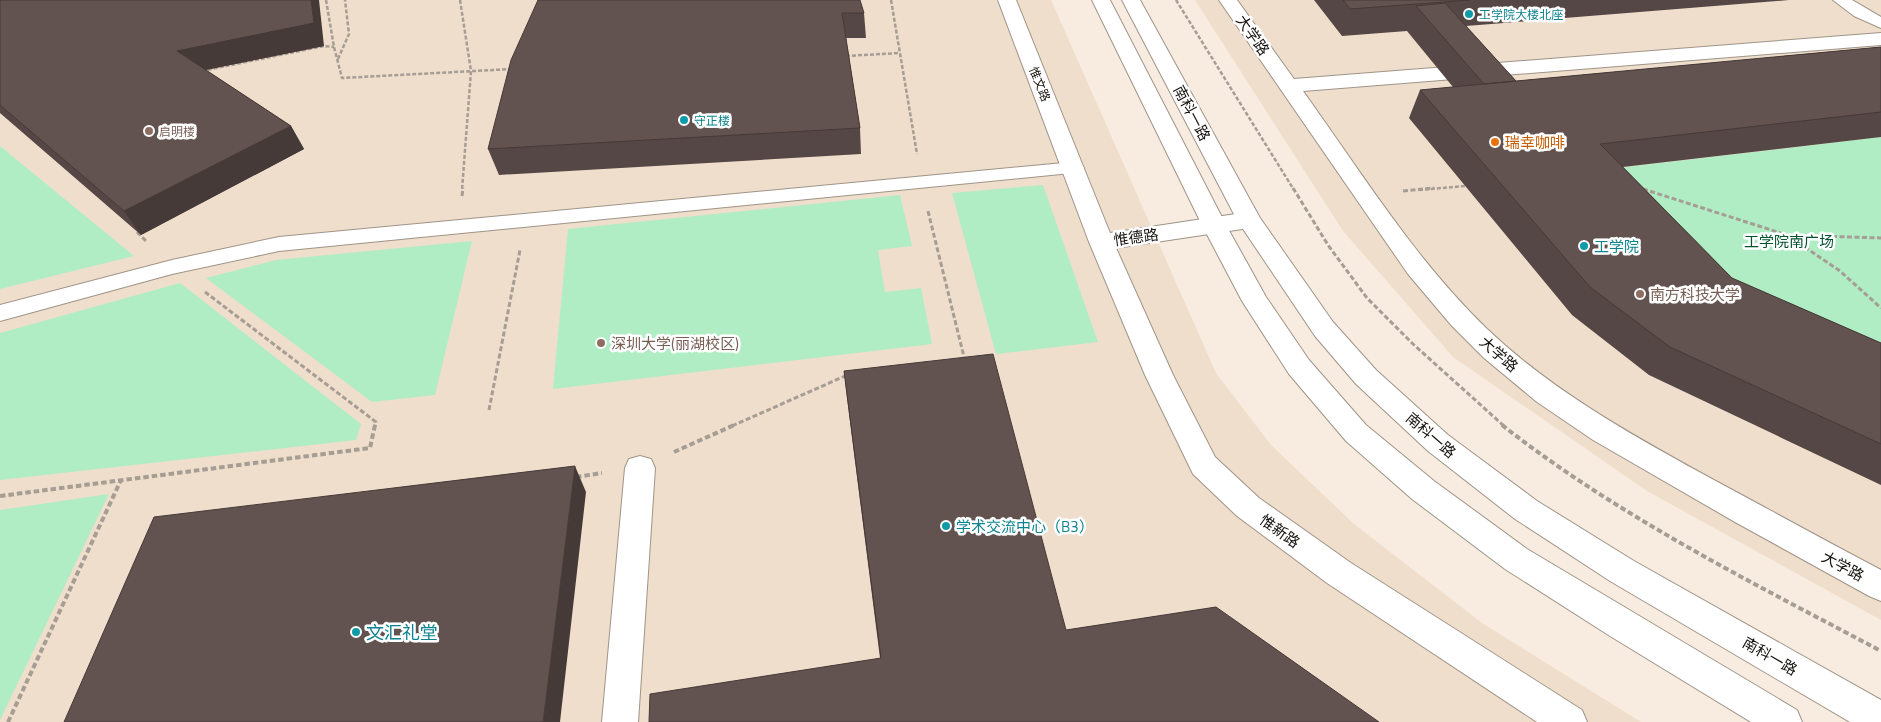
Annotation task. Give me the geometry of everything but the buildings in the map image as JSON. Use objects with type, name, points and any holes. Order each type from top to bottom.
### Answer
[{"type":"street","name":"惟文路","points":[[1007,0],[1074,168]]},
{"type":"street","name":"南科一路","points":[[1101,0],[1214,225],[1255,301],[1299,367],[1364,439],[1423,490],[1516,558],[1622,625],[1784,722]]},
{"type":"street","name":"南科一路","points":[[1131,0],[1249,220],[1324,329],[1366,377],[1438,443],[1526,510],[1622,571],[1881,720]]},
{"type":"street","name":"大学路","points":[[1228,0],[1417,268],[1443,301],[1484,342],[1546,394],[1663,467],[1754,519],[1881,586]]},
{"type":"street","points":[[1289,86],[1881,39]]},
{"type":"street","name":"惟德路","points":[[1074,168],[1101,242],[1249,220]]},
{"type":"street","name":"惟新路","points":[[1101,242],[1159,375],[1204,465],[1248,507],[1339,573],[1569,722]]},
{"type":"street","points":[[620,722],[640,468]]},
{"type":"lane","points":[[1841,0],[1860,13],[1881,22]]},
{"type":"lane","points":[[0,313],[172,267],[279,244],[1074,168]]},
{"type":"path","points":[[326,0],[334,47],[342,78],[521,69]]},
{"type":"path","points":[[338,60],[349,34],[345,0]]},
{"type":"path","points":[[460,0],[471,71],[460,227]]},
{"type":"path","points":[[200,72],[324,46],[334,47]]},
{"type":"path","points":[[840,56],[900,54]]},
{"type":"path","points":[[1366,195],[1465,186]]},
{"type":"path","points":[[1641,188],[1787,234],[1881,238]]},
{"type":"path","points":[[489,410],[526,220]]},
{"type":"path","points":[[0,496],[370,448],[376,422],[172,267],[133,228]]},
{"type":"path","points":[[1787,234],[1840,272],[1881,308]]},
{"type":"path","points":[[571,478],[640,468],[845,376]]},
{"type":"path","points":[[8,722],[121,480]]},
{"type":"shaded area","name":"深圳大学(丽湖校区)","points":[[0,0],[1051,0],[1216,373],[1271,445],[1354,524],[1482,623],[1641,722],[0,722]]},
{"type":"shaded area","name":"南方科技大学","points":[[1195,0],[1881,0],[1881,620],[1647,491],[1453,357],[1343,231]]},
{"type":"green space","name":"工学院南广场","points":[[1881,137],[1881,384],[1710,306],[1584,172]]},
{"type":"green space","points":[[0,146],[134,256],[0,289]]},
{"type":"green space","points":[[1043,185],[1098,342],[996,354],[952,193]]},
{"type":"green space","points":[[900,195],[912,246],[878,250],[885,292],[921,288],[932,344],[553,389],[568,229]]},
{"type":"green space","points":[[472,241],[435,395],[372,402],[206,278],[276,260]]},
{"type":"green space","points":[[180,283],[361,424],[356,440],[0,480],[0,333]]},
{"type":"green space","points":[[109,494],[0,720],[0,510]]},
{"type":"place","name":"工学院大楼北座","points":[[1469,14]]},
{"type":"place","name":"守正楼","points":[[684,120]]},
{"type":"place","name":"启明楼","points":[[149,131]]},
{"type":"place","name":"瑞幸咖啡","points":[[1495,142]]},
{"type":"place","name":"工学院","points":[[1584,246]]},
{"type":"place","name":"南方科技大学","points":[[1640,294]]},
{"type":"place","name":"深圳大学(丽湖校区)","points":[[601,343]]},
{"type":"place","name":"学术交流中心（B3）","points":[[946,526]]},
{"type":"place","name":"文汇礼堂","points":[[356,632]]}]
